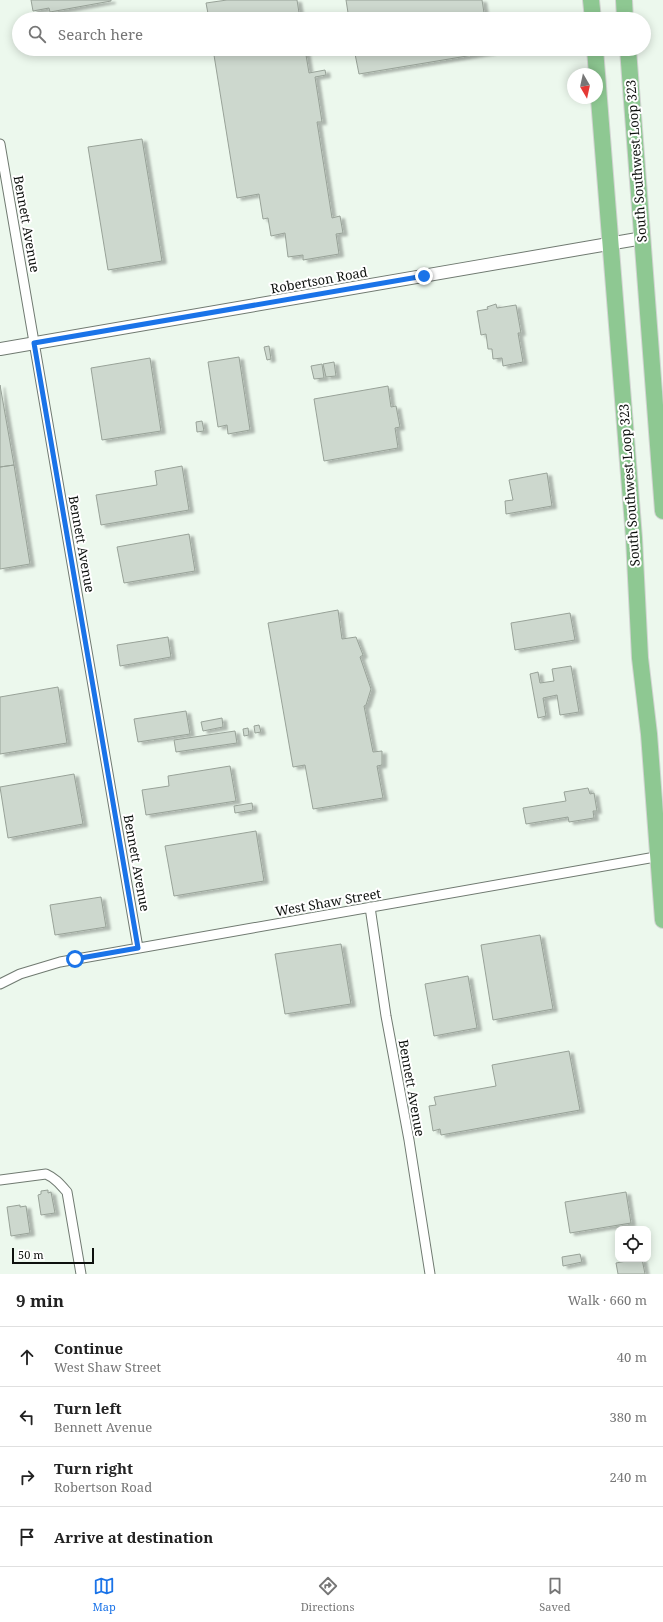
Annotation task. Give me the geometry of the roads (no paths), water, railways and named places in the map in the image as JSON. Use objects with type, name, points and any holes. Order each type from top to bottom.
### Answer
[{"type":"highway","points":[[591,0],[592,12]]},
{"type":"highway","points":[[624,0],[625,12]]},
{"type":"highway","name":"South Southwest Loop 323","points":[[596,56],[634,538],[640,658],[661,856],[663,920]]},
{"type":"highway","name":"South Southwest Loop 323","points":[[629,56],[663,511]]},
{"type":"street","name":"Bennett Avenue","points":[[0,144],[138,948]]},
{"type":"street","name":"Robertson Road","points":[[0,349],[643,238]]},
{"type":"street","name":"West Shaw Street","points":[[0,984],[20,974],[60,962],[661,856]]},
{"type":"street","name":"Bennett Avenue","points":[[370,907],[386,1016],[409,1140],[430,1274]]},
{"type":"street","points":[[0,1180],[46,1174],[52,1177],[67,1192],[81,1274]]}]
